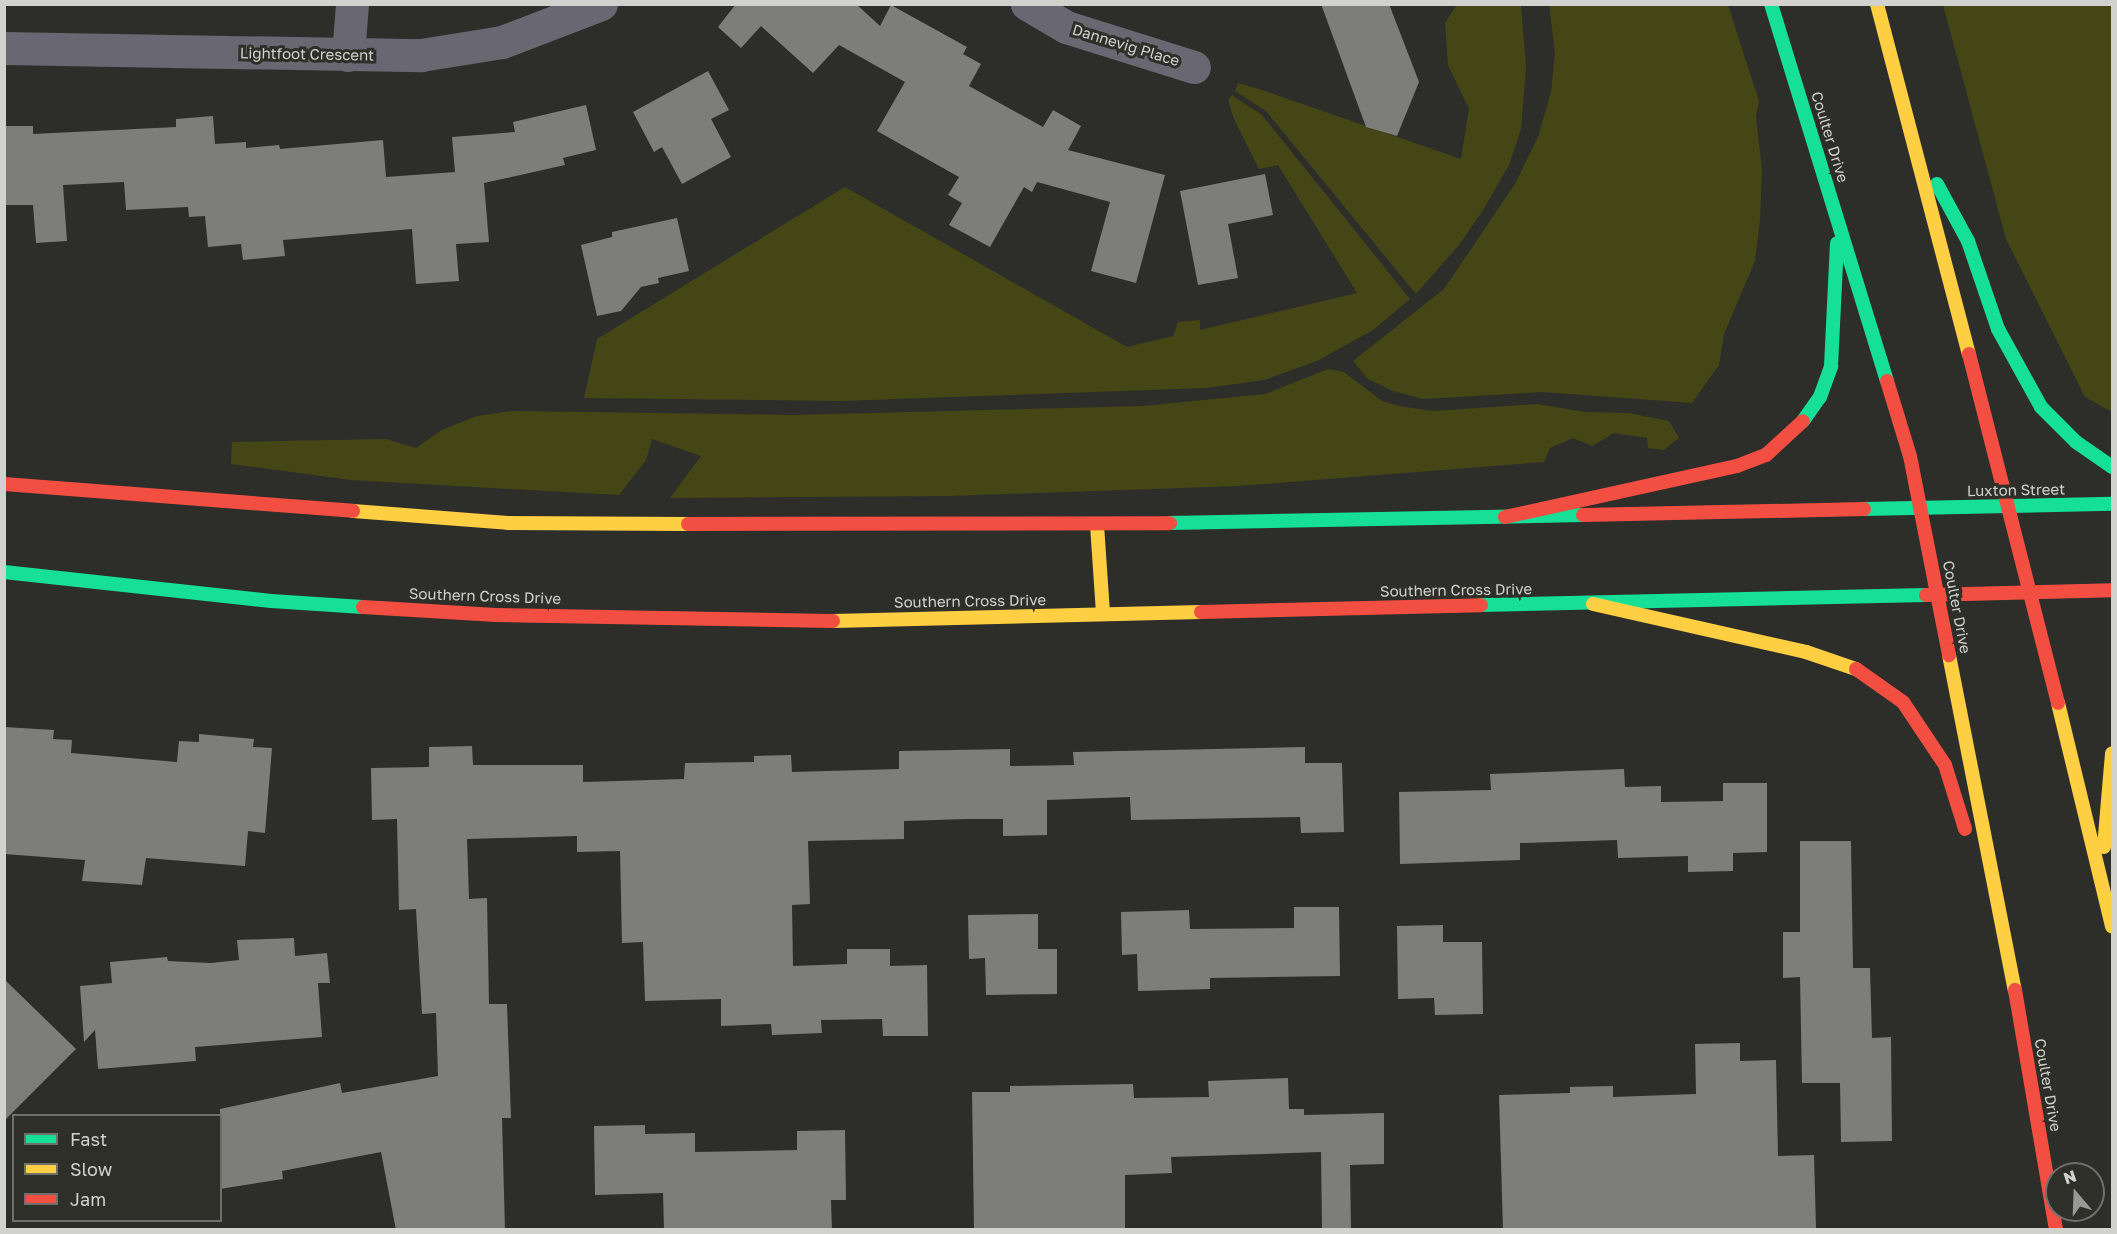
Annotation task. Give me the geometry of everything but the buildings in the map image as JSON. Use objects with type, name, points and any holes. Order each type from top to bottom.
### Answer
[{"type":"main road","name":"Coulter Drive","points":[[1771,4],[1910,456],[2014,982],[2056,1230]]},
{"type":"main road","points":[[1877,4],[2031,592],[2103,882],[2112,927]]},
{"type":"main road","points":[[1914,140],[1968,241],[1998,329],[2041,407],[2076,442],[2112,467]]},
{"type":"main road","points":[[1505,517],[1737,466],[1766,456],[1797,430],[1820,397],[1831,366],[1838,220]]},
{"type":"main road","points":[[81,474],[161,498]]},
{"type":"main road","points":[[4,484],[161,498],[508,523],[1097,525],[1920,508]]},
{"type":"main road","name":"Luxton Street","points":[[1920,508],[2112,504]]},
{"type":"main road","points":[[1097,525],[1103,614]]},
{"type":"main road","name":"Southern Cross Drive","points":[[4,572],[271,601],[496,615],[838,621],[1938,594]]},
{"type":"main road","points":[[1938,594],[2112,590]]},
{"type":"main road","points":[[1593,604],[1806,652],[1856,669],[1903,702],[1945,765],[2014,982]]},
{"type":"main road","points":[[2103,882],[2108,770],[2112,753]]},
{"type":"street","points":[[348,55],[352,4]]},
{"type":"street","name":"Lightfoot Crescent","points":[[4,48],[421,55],[502,42],[601,4]]},
{"type":"street","name":"Dannevig Place","points":[[1028,4],[1066,27],[1194,67]]},
{"type":"green space","points":[[1457,4],[1521,5],[1526,67],[1521,129],[1509,165],[1482,212],[1459,245],[1416,294],[1266,111],[1235,91],[1238,83],[1259,89],[1461,159],[1469,109],[1448,65],[1445,23]]},
{"type":"green space","points":[[1549,5],[1728,5],[1759,101],[1756,117],[1762,170],[1760,220],[1755,261],[1724,334],[1719,365],[1692,403],[1542,392],[1423,399],[1393,391],[1368,379],[1353,361],[1444,289],[1515,184],[1538,137],[1551,92],[1555,53]]},
{"type":"green space","points":[[1943,5],[2112,5],[2112,412],[2085,397],[2006,239]]},
{"type":"green space","points":[[1232,95],[1262,115],[1410,299],[1373,330],[1317,361],[1264,380],[1206,388],[839,401],[584,398],[597,339],[845,187],[1127,347],[1173,336],[1178,322],[1200,320],[1200,330],[1357,293],[1278,165],[1259,169],[1234,119],[1228,100]]},
{"type":"green space","points":[[1328,369],[1344,372],[1382,401],[1399,406],[1433,411],[1537,404],[1585,412],[1628,413],[1669,421],[1679,438],[1664,450],[1648,448],[1647,438],[1614,433],[1592,446],[1573,438],[1550,448],[1544,462],[1239,486],[949,496],[670,498],[701,456],[652,439],[646,460],[619,495],[351,480],[231,464],[232,442],[386,439],[416,448],[442,430],[477,416],[512,411],[793,415],[1143,406],[1265,394]]},
{"type":"traffic: fast","points":[[1771,4],[1887,381]]},
{"type":"traffic: fast","points":[[1937,184],[1968,241],[1998,329],[2041,407],[2076,442],[2112,467]]},
{"type":"traffic: fast","points":[[1803,421],[1820,397],[1831,366],[1837,243]]},
{"type":"traffic: fast","points":[[1864,509],[2112,504]]},
{"type":"traffic: fast","points":[[1170,523],[1583,515]]},
{"type":"traffic: fast","points":[[4,572],[271,601],[363,607]]},
{"type":"traffic: fast","points":[[1481,605],[1926,595]]},
{"type":"traffic: slow","points":[[1877,4],[1969,354]]},
{"type":"traffic: slow","points":[[353,511],[508,523],[688,524]]},
{"type":"traffic: slow","points":[[1097,525],[1103,614]]},
{"type":"traffic: slow","points":[[1593,604],[1806,652],[1856,669]]},
{"type":"traffic: slow","points":[[833,621],[1201,612]]},
{"type":"traffic: slow","points":[[1949,655],[2015,990]]},
{"type":"traffic: slow","points":[[2058,703],[2112,927]]},
{"type":"traffic: slow","points":[[2104,847],[2112,753]]},
{"type":"traffic: jam","points":[[1969,354],[2058,703]]},
{"type":"traffic: jam","points":[[1887,381],[1910,456],[1949,655]]},
{"type":"traffic: jam","points":[[1505,517],[1737,466],[1766,455],[1803,421]]},
{"type":"traffic: jam","points":[[4,484],[353,511]]},
{"type":"traffic: jam","points":[[1583,515],[1864,509]]},
{"type":"traffic: jam","points":[[688,524],[1170,523]]},
{"type":"traffic: jam","points":[[1926,595],[2112,590]]},
{"type":"traffic: jam","points":[[1201,612],[1481,605]]},
{"type":"traffic: jam","points":[[363,607],[496,615],[833,621]]},
{"type":"traffic: jam","points":[[1856,669],[1903,702],[1945,765],[1965,829]]},
{"type":"traffic: jam","points":[[2015,990],[2056,1230]]}]
